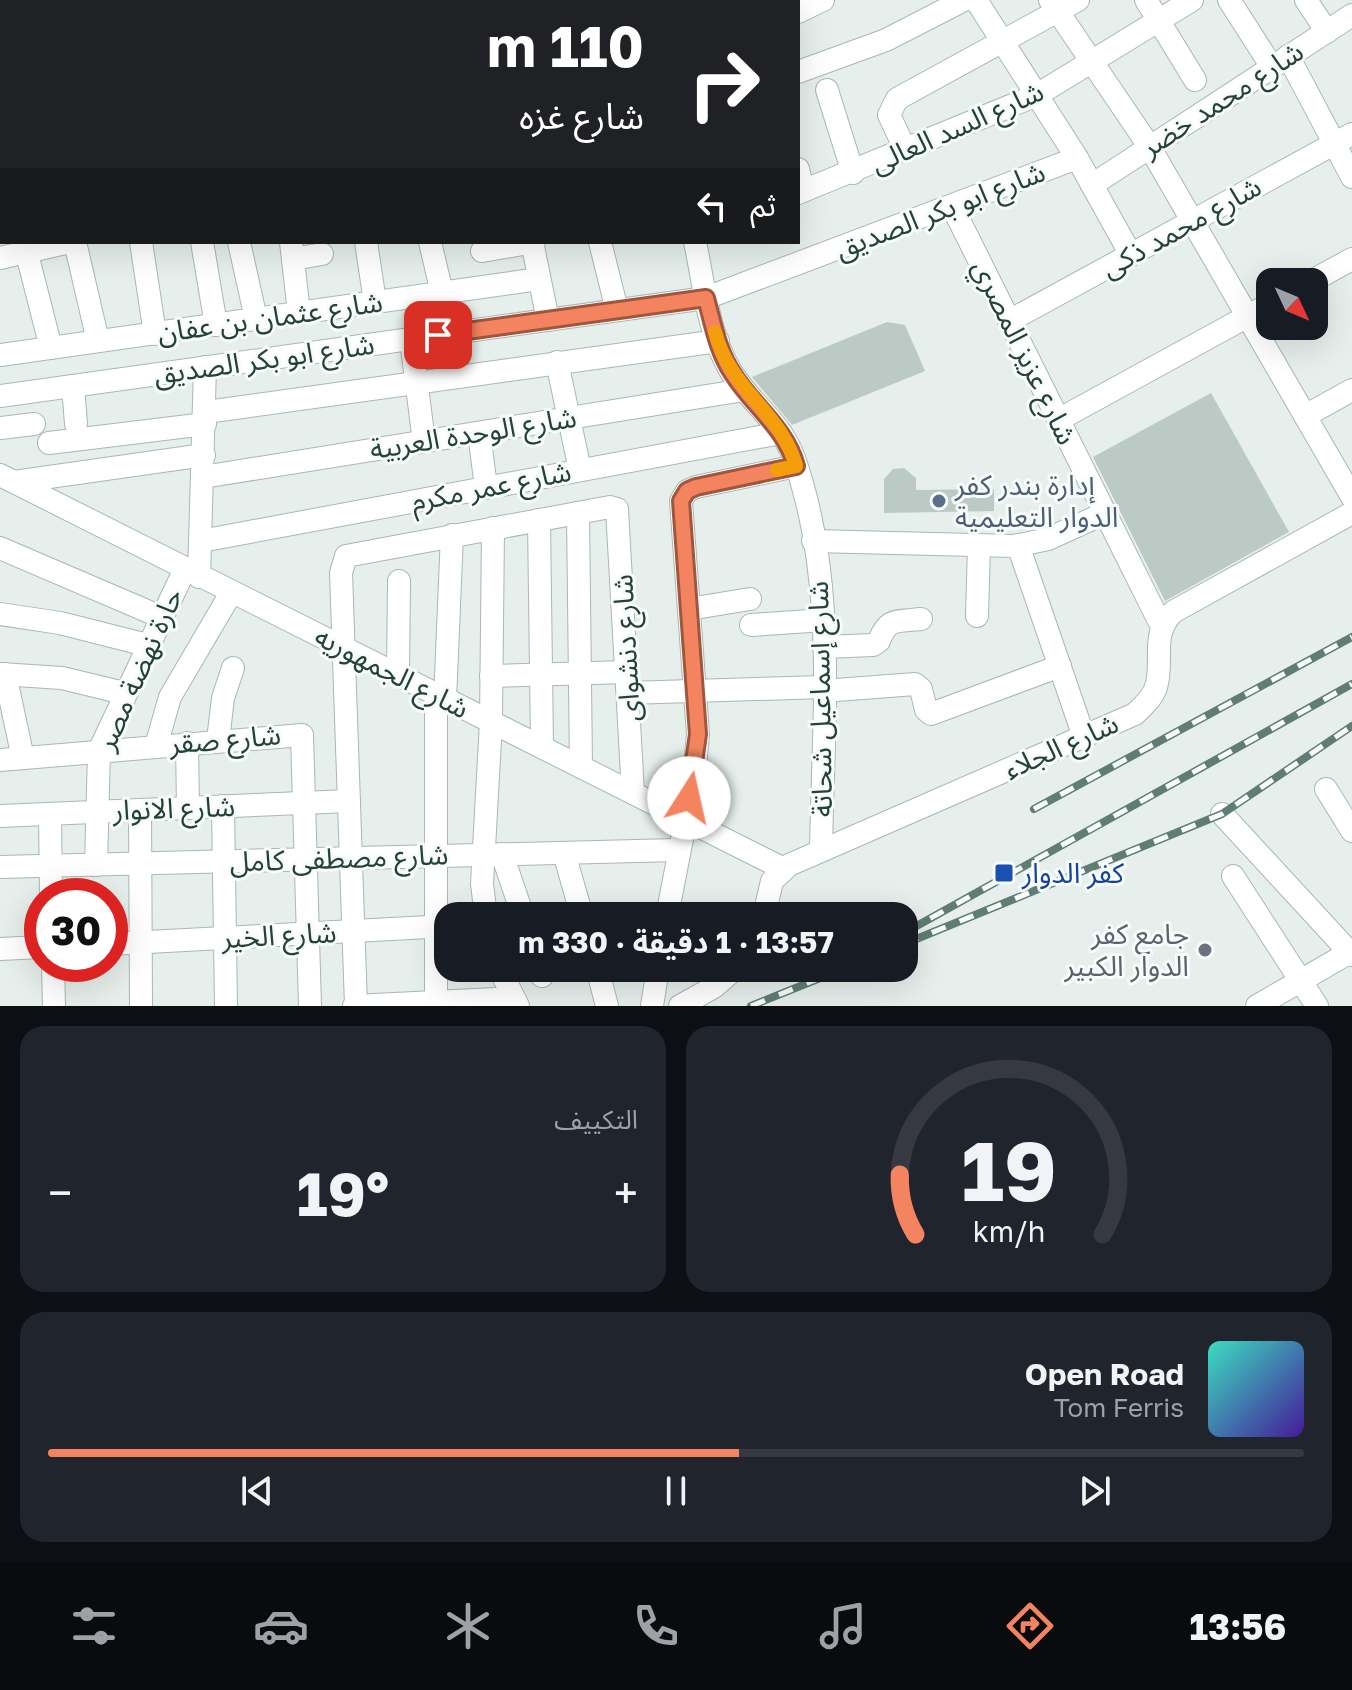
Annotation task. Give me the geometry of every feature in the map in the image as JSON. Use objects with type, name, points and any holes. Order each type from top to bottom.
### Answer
[{"type":"street","points":[[800,11],[823,0]]},
{"type":"street","points":[[800,71],[886,40],[964,0]]},
{"type":"street","points":[[976,0],[1077,158],[1131,255]]},
{"type":"street","points":[[906,151],[889,115],[894,102],[1003,42],[1054,6],[1078,0]]},
{"type":"street","points":[[1146,0],[1195,80]]},
{"type":"street","name":"شارع السد العالى","points":[[801,192],[1037,95],[1192,0]]},
{"type":"street","points":[[1229,0],[1343,138],[1352,177]]},
{"type":"street","points":[[1306,0],[1327,32]]},
{"type":"street","points":[[1054,6],[1149,146],[1352,497]]},
{"type":"street","name":"شارع محمد خضر","points":[[1092,185],[1352,15]]},
{"type":"street","points":[[827,90],[853,173]]},
{"type":"street","name":"شارع محمد ذكى","points":[[1009,321],[1343,138]]},
{"type":"street","name":"شارع ابو بكر الصديق","points":[[0,396],[706,298],[1077,158]]},
{"type":"street","name":"شارع عزيز المصري","points":[[952,206],[1162,627]]},
{"type":"street","points":[[0,258],[25,247],[53,244]]},
{"type":"street","points":[[73,244],[98,341]]},
{"type":"street","points":[[141,244],[155,334]]},
{"type":"street","points":[[202,244],[216,325]]},
{"type":"street","points":[[239,244],[256,319]]},
{"type":"street","points":[[366,244],[375,302]]},
{"type":"street","points":[[430,244],[442,293]]},
{"type":"street","points":[[494,286],[481,246],[506,244]]},
{"type":"street","points":[[532,244],[548,320]]},
{"type":"street","points":[[600,244],[617,310]]},
{"type":"street","name":"شارع إسماعيل شحاتة","points":[[695,244],[718,341],[744,390],[781,433],[796,466],[813,541],[822,585],[824,620],[821,849]]},
{"type":"street","points":[[25,247],[51,348]]},
{"type":"street","points":[[299,313],[292,251],[322,254]]},
{"type":"street","points":[[1328,272],[1352,259]]},
{"type":"street","name":"شارع عثمان بن عفان","points":[[0,355],[539,279]]},
{"type":"street","points":[[1058,420],[1256,311]]},
{"type":"street","points":[[411,339],[424,442]]},
{"type":"street","points":[[49,443],[416,382],[718,341]]},
{"type":"street","points":[[557,362],[580,470]]},
{"type":"street","points":[[192,573],[201,541],[205,367]]},
{"type":"street","points":[[73,386],[76,424]]},
{"type":"street","name":"شارع الوحدة العربية","points":[[7,479],[203,466],[424,442],[744,390]]},
{"type":"street","points":[[1305,416],[1352,390]]},
{"type":"street","points":[[0,428],[34,424]]},
{"type":"street","points":[[479,433],[486,487]]},
{"type":"street","name":"شارع عمر مكرم","points":[[201,541],[781,433]]},
{"type":"street","points":[[669,902],[697,755],[684,495],[696,487],[796,466]]},
{"type":"street","name":"شارع الجمهوريه","points":[[7,479],[784,869]]},
{"type":"street","name":"شارع دنشواى","points":[[578,513],[610,507],[619,512],[633,793]]},
{"type":"street","points":[[506,982],[515,1002],[355,1006],[342,563],[352,552],[578,513],[581,767]]},
{"type":"street","points":[[813,541],[1018,545],[1048,539],[1105,513]]},
{"type":"street","points":[[1162,627],[1180,606],[1352,513]]},
{"type":"street","points":[[539,520],[542,747]]},
{"type":"street","points":[[488,902],[493,854],[493,528]]},
{"type":"street","points":[[440,902],[436,856],[441,697],[452,535]]},
{"type":"street","points":[[1018,545],[1084,737]]},
{"type":"street","points":[[977,616],[979,546]]},
{"type":"street","points":[[0,548],[161,617]]},
{"type":"street","name":"حارة نهضة مصر","points":[[96,865],[99,751],[161,617],[192,573]]},
{"type":"street","points":[[398,675],[399,581]]},
{"type":"street","points":[[156,746],[170,697],[231,593]]},
{"type":"street","points":[[689,609],[750,599]]},
{"type":"street","points":[[0,614],[60,623],[147,645]]},
{"type":"street","points":[[824,647],[873,645],[889,624],[921,619]]},
{"type":"street","points":[[751,625],[824,620]]},
{"type":"street","name":"شارع الجلاء","points":[[784,869],[821,849],[1135,714],[1154,693],[1158,681],[1156,646],[1162,627]]},
{"type":"street","points":[[491,676],[580,673],[627,683],[695,691],[915,684],[921,689],[926,710],[931,714],[1060,666]]},
{"type":"street","points":[[218,740],[223,698],[233,668]]},
{"type":"street","points":[[23,758],[3,674],[62,678],[124,693]]},
{"type":"street","name":"شارع صقر","points":[[0,760],[297,733],[304,739],[305,803]]},
{"type":"street","points":[[187,743],[188,808]]},
{"type":"street","points":[[1326,789],[1352,831]]},
{"type":"street","name":"شارع الانوار","points":[[0,816],[349,801]]},
{"type":"street","points":[[305,803],[310,1006]]},
{"type":"street","points":[[223,806],[226,1006]]},
{"type":"street","points":[[140,810],[141,1006]]},
{"type":"street","points":[[50,814],[51,878]]},
{"type":"street","points":[[1222,814],[1351,953],[1257,1006]]},
{"type":"street","name":"شارع مصطفى كامل","points":[[0,867],[677,850]]},
{"type":"street","points":[[564,853],[578,902]]},
{"type":"street","points":[[493,854],[516,902]]},
{"type":"street","points":[[767,902],[772,881],[784,869]]},
{"type":"street","points":[[1233,876],[1317,1006]]},
{"type":"street","name":"شارع الخير","points":[[128,943],[434,926]]},
{"type":"street","points":[[0,949],[24,948]]},
{"type":"street","points":[[53,982],[54,1006]]},
{"type":"street","points":[[436,1004],[440,982]]},
{"type":"street","points":[[601,982],[607,1006]]},
{"type":"street","points":[[652,1006],[656,982]]},
{"type":"street","points":[[680,1006],[720,982]]},
{"type":"building","points":[[887,322],[905,325],[925,371],[792,425],[752,377]]},
{"type":"building","points":[[1211,393],[1289,532],[1165,601],[1093,457]]},
{"type":"building","name":"إدارة بندر كفر الدوار التعليمية","points":[[904,468],[916,478],[916,490],[994,489],[994,511],[884,513],[884,479],[893,469]]},
{"type":"railway","points":[[1034,809],[1352,637]]},
{"type":"railway","points":[[918,925],[1352,684]]},
{"type":"railway","points":[[918,938],[1222,814],[1352,726]]},
{"type":"railway","points":[[751,1006],[810,982]]},
{"type":"slow traffic","points":[[715,332],[730,371],[775,424],[794,458],[796,466],[777,470]]},
{"type":"place","name":"إدارة بندر كفر الدوار التعليمية","points":[[939,501]]},
{"type":"place","name":"كفر الدوار","points":[[1004,873]]},
{"type":"place","name":"جامع كفر الدوار الكبير","points":[[1205,950]]},
{"type":"route","points":[[438,335],[706,298],[722,355],[730,371],[785,440],[796,466],[691,488],[681,501],[698,734],[689,798]]}]
